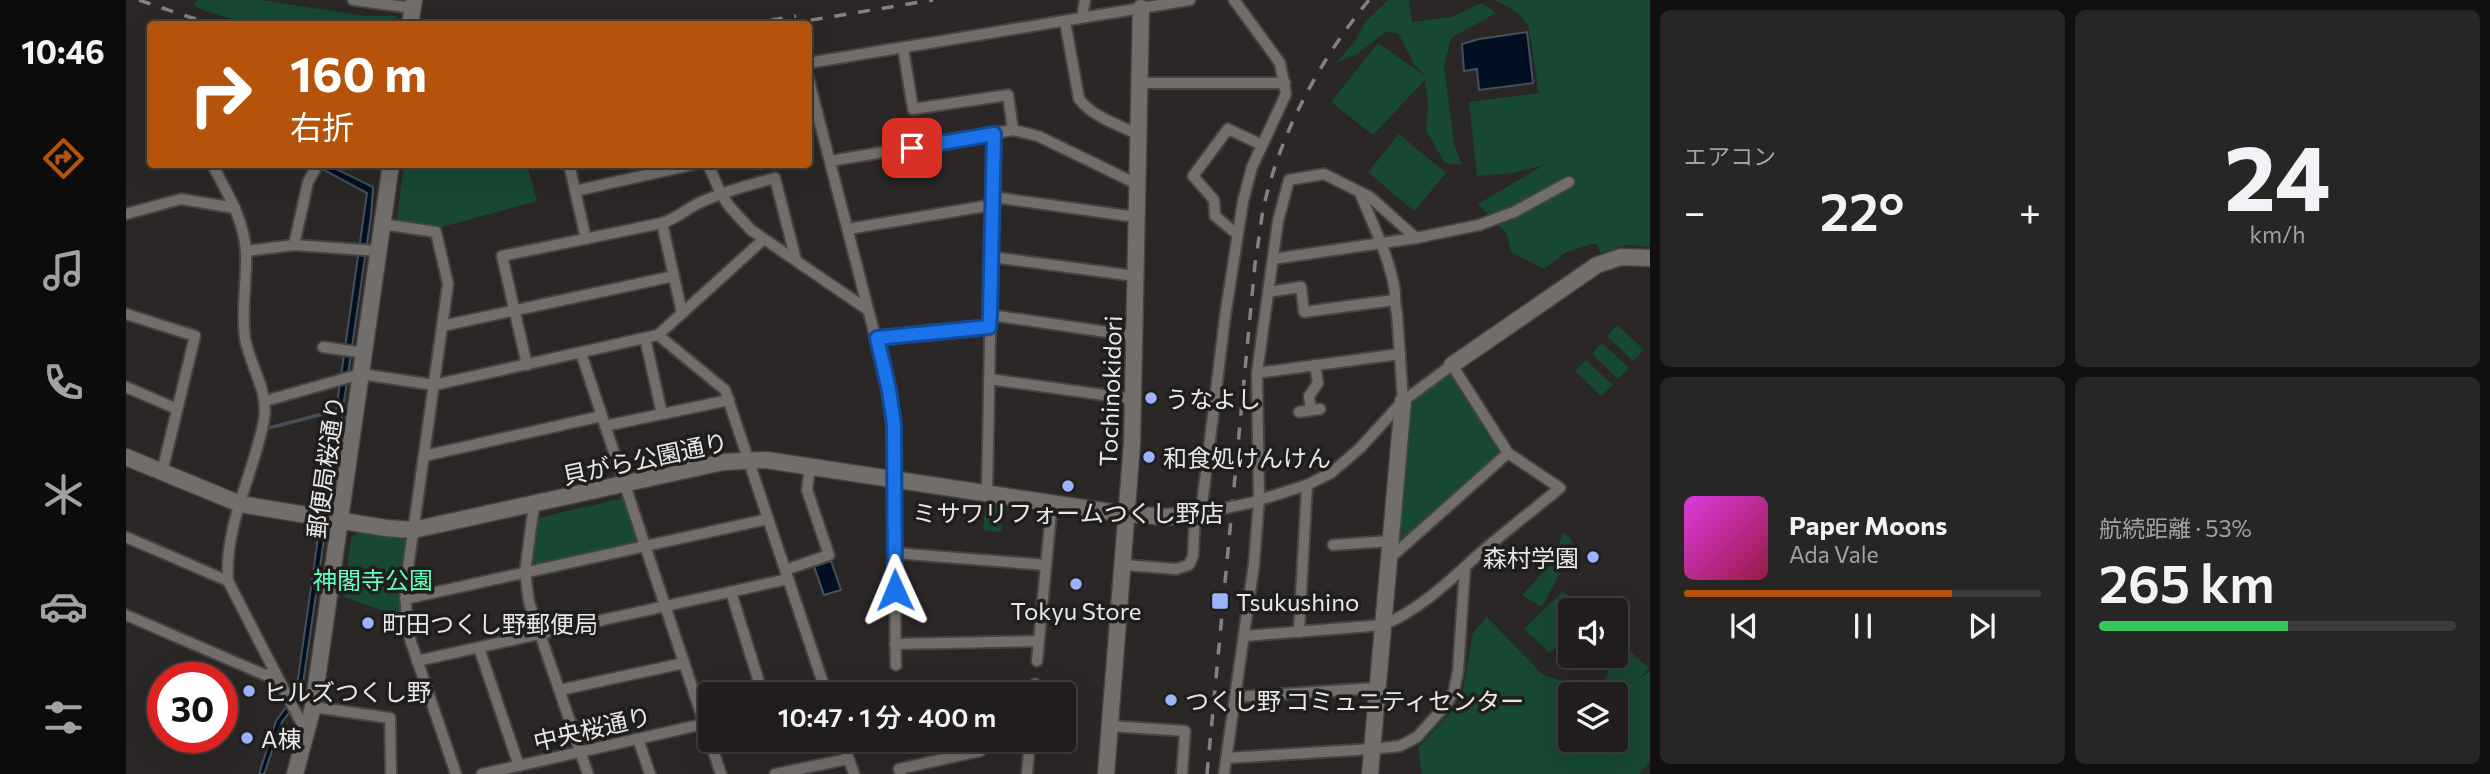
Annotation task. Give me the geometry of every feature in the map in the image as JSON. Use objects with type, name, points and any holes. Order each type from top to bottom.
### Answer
[{"type":"street","points":[[1082,18],[1085,0]]},
{"type":"street","points":[[812,62],[1082,18],[1140,3],[1190,0]]},
{"type":"street","points":[[1124,565],[1176,569],[1189,565],[1193,556],[1201,513],[1237,234],[1252,167],[1286,94],[1280,63],[1234,0]]},
{"type":"street","points":[[353,1],[413,4]]},
{"type":"street","name":"Tochinokidori","points":[[1106,774],[1128,514],[1133,400],[1140,3]]},
{"type":"street","points":[[1065,21],[1079,99],[1084,106],[1104,119],[1138,134]]},
{"type":"street","points":[[903,48],[913,109],[1008,95],[1013,130]]},
{"type":"street","points":[[1139,83],[1285,83]]},
{"type":"street","points":[[812,108],[830,161],[877,338],[892,413],[896,665]]},
{"type":"street","points":[[1237,234],[1215,216],[1214,200],[1193,176],[1228,129],[1262,145]]},
{"type":"street","points":[[830,161],[1013,130],[1038,136],[1137,184]]},
{"type":"street","points":[[987,494],[994,134]]},
{"type":"street","points":[[214,168],[235,208],[246,251],[245,339],[265,401],[264,420],[227,562],[228,581],[307,734]]},
{"type":"street","points":[[294,245],[308,182],[316,168]]},
{"type":"street","name":"郵便局桜通り","points":[[298,774],[313,707],[361,374],[353,352],[378,251],[390,168]]},
{"type":"street","points":[[570,168],[586,239]]},
{"type":"street","points":[[575,191],[677,168]]},
{"type":"street","points":[[710,168],[720,194],[742,221],[764,239],[869,310]]},
{"type":"street","points":[[1224,774],[1254,564],[1257,373],[1278,221],[1289,180],[1324,174],[1370,197],[1416,238]]},
{"type":"street","points":[[527,365],[502,256],[662,223],[677,217],[697,203],[775,178],[796,260]]},
{"type":"street","points":[[1273,260],[1470,227],[1500,218],[1569,183]]},
{"type":"street","points":[[1360,193],[1395,288],[1403,401],[1370,774]]},
{"type":"street","points":[[126,214],[181,199],[235,208]]},
{"type":"street","points":[[848,229],[993,201],[1136,218]]},
{"type":"street","points":[[662,223],[682,313]]},
{"type":"street","points":[[382,224],[436,232],[448,284],[405,599],[406,623],[417,661],[456,774]]},
{"type":"street","points":[[265,401],[361,374],[434,385],[658,335],[764,239]]},
{"type":"street","points":[[246,251],[294,245],[378,251]]},
{"type":"street","points":[[992,257],[1135,276]]},
{"type":"street","points":[[1201,513],[1307,485],[1331,473],[1403,401],[1597,265],[1621,257],[1650,258]]},
{"type":"street","points":[[442,326],[674,276]]},
{"type":"street","points":[[1268,292],[1301,287],[1304,312],[1394,300]]},
{"type":"street","points":[[126,314],[195,336],[162,472]]},
{"type":"street","points":[[990,315],[1134,336]]},
{"type":"street","points":[[877,338],[989,327]]},
{"type":"street","points":[[658,335],[725,390],[823,682]]},
{"type":"street","points":[[645,338],[662,414]]},
{"type":"street","points":[[323,347],[353,352]]},
{"type":"street","points":[[581,353],[698,700]]},
{"type":"street","points":[[1257,373],[1400,354]]},
{"type":"street","points":[[1310,410],[1309,396],[1318,383],[1315,365]]},
{"type":"street","points":[[1245,636],[1383,625],[1419,607],[1560,488],[1508,453],[1452,365]]},
{"type":"street","points":[[989,379],[1133,400]]},
{"type":"street","points":[[126,387],[177,409]]},
{"type":"street","points":[[424,456],[729,400]]},
{"type":"street","points":[[1390,559],[1508,453]]},
{"type":"street","name":"貝がら公園通り","points":[[126,457],[240,505],[413,530],[723,462],[748,460],[766,460],[1128,514],[1167,517],[1201,513]]},
{"type":"street","points":[[417,661],[731,592],[786,574],[829,555],[807,490],[810,467]]},
{"type":"street","points":[[1299,632],[1307,485]]},
{"type":"street","points":[[1037,661],[1052,503]]},
{"type":"street","points":[[534,505],[525,572],[529,602],[588,774]]},
{"type":"street","points":[[405,599],[768,519]]},
{"type":"street","points":[[126,537],[228,581]]},
{"type":"street","points":[[1333,545],[1390,541]]},
{"type":"street","points":[[894,553],[1046,565]]},
{"type":"street","points":[[1226,758],[1372,749],[1409,743],[1446,705],[1454,691],[1458,671],[1465,567]]},
{"type":"street","points":[[731,592],[759,682]]},
{"type":"street","points":[[126,615],[265,675],[275,672]]},
{"type":"street","points":[[895,644],[1039,640]]},
{"type":"street","points":[[479,648],[519,766]]},
{"type":"street","points":[[560,690],[684,663]]},
{"type":"street","points":[[1235,697],[1377,688]]},
{"type":"street","points":[[313,707],[390,718],[391,774]]},
{"type":"street","name":"中央桜通り","points":[[482,774],[698,725]]},
{"type":"street","points":[[1110,726],[1185,731],[1182,774]]},
{"type":"street","points":[[638,739],[650,774]]},
{"type":"street","points":[[715,752],[721,774]]},
{"type":"street","points":[[846,752],[854,774]]},
{"type":"street","points":[[901,774],[899,769],[976,752]]},
{"type":"street","points":[[1027,774],[1029,752]]},
{"type":"street","points":[[775,774],[848,759]]},
{"type":"green space","points":[[199,0],[262,0],[365,16],[396,16],[395,21],[246,21],[192,5]]},
{"type":"green space","points":[[1388,0],[1409,0],[1412,22],[1451,17],[1482,3],[1496,13],[1451,38],[1444,66],[1454,144],[1462,165],[1445,163],[1426,130],[1428,103],[1425,80],[1373,135],[1331,102],[1378,43],[1425,76],[1414,64],[1398,33],[1386,32],[1356,55],[1337,62],[1356,40],[1365,22]]},
{"type":"green space","points":[[1495,0],[1650,0],[1650,247],[1626,245],[1601,253],[1596,244],[1592,244],[1566,252],[1544,269],[1511,252],[1507,234],[1478,204],[1544,165],[1513,173],[1477,176],[1469,102],[1539,93],[1528,24],[1514,10]]},
{"type":"green space","points":[[1399,134],[1446,173],[1414,211],[1368,172]]},
{"type":"green space","points":[[404,168],[528,168],[537,201],[442,227],[400,221],[397,217]]},
{"type":"green space","points":[[1617,325],[1644,350],[1633,361],[1607,336]]},
{"type":"green space","points":[[1602,343],[1629,368],[1618,379],[1592,354]]},
{"type":"green space","points":[[1586,360],[1613,385],[1601,396],[1575,371]]},
{"type":"green space","points":[[1452,373],[1494,438],[1499,455],[1402,543],[1397,540],[1410,403]]},
{"type":"green space","points":[[624,498],[638,542],[532,566],[538,518]]},
{"type":"green space","points":[[986,502],[1004,504],[1001,532],[983,530]]},
{"type":"green space","points":[[1563,532],[1574,546],[1542,607],[1522,595],[1547,566],[1557,550]]},
{"type":"green space","name":"神閣寺公園","points":[[358,533],[402,538],[406,541],[400,584],[401,617],[344,597],[351,538]]},
{"type":"green space","points":[[1563,591],[1570,598],[1558,598],[1558,645],[1550,653],[1524,629]]},
{"type":"green space","points":[[1487,617],[1543,675],[1566,682],[1558,682],[1558,752],[1628,752],[1628,682],[1602,682],[1609,674],[1607,668],[1628,668],[1628,650],[1649,668],[1640,678],[1650,671],[1650,761],[1639,774],[1422,774],[1418,748],[1461,701],[1473,633]]},
{"type":"water","points":[[1527,32],[1533,83],[1479,90],[1477,69],[1464,71],[1462,44]]},
{"type":"water","points":[[332,168],[373,187],[371,216],[301,697],[282,722],[264,774],[259,774],[276,721],[296,693],[367,193],[324,170]]},
{"type":"water","points":[[831,561],[841,590],[824,595],[814,566]]},
{"type":"waterway","points":[[269,428],[338,410]]},
{"type":"railway","points":[[139,0],[207,21]]},
{"type":"railway","points":[[805,21],[933,0]]},
{"type":"railway","points":[[1207,774],[1255,264],[1263,210],[1279,154],[1304,99],[1334,47],[1369,0]]},
{"type":"railway","points":[[765,21],[796,16]]},
{"type":"place","name":"うなよし","points":[[1151,398]]},
{"type":"place","name":"和食処けんけん","points":[[1149,457]]},
{"type":"place","name":"ミサワリフォームつくし野店","points":[[1068,486]]},
{"type":"place","name":"森村学園","points":[[1593,557]]},
{"type":"place","name":"Tokyu Store","points":[[1076,584]]},
{"type":"place","name":"Tsukushino","points":[[1220,601]]},
{"type":"place","name":"町田つくし野郵便局","points":[[368,623]]},
{"type":"place","name":"ヒルズつくし野","points":[[249,691]]},
{"type":"place","name":"つくし野 コミュニティセンター","points":[[1171,700]]},
{"type":"place","name":"A棟","points":[[247,738]]},
{"type":"route","points":[[895,590],[894,425],[877,338],[989,327],[990,315],[994,134],[912,148]]}]
